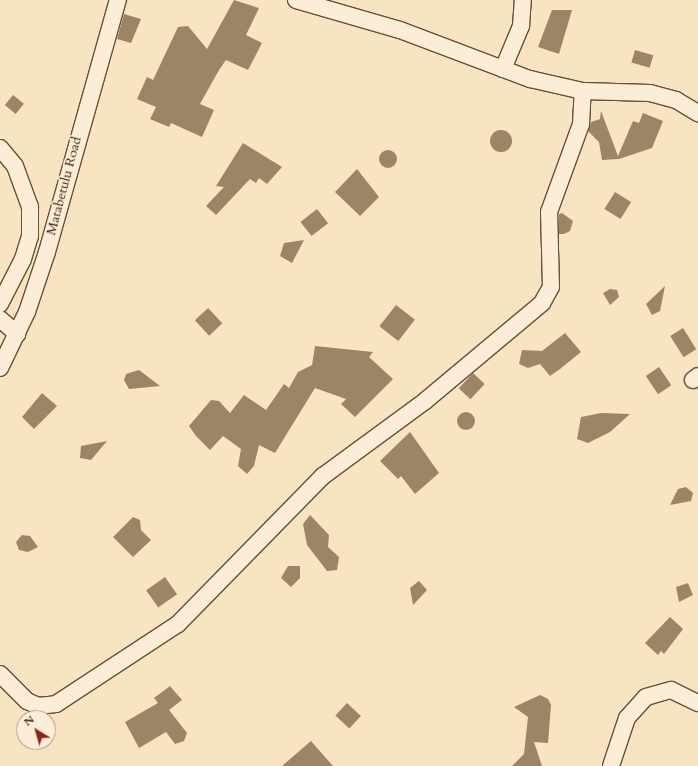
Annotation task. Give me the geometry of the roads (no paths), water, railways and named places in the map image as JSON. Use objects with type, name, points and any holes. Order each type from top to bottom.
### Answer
[{"type":"street","name":"Matabetulu Road","points":[[0,368],[17,334],[47,252],[118,0]]},
{"type":"street","points":[[296,0],[400,30],[504,69],[583,91],[650,93],[676,100],[698,113]]},
{"type":"street","points":[[504,69],[521,26],[523,0]]},
{"type":"street","points":[[0,674],[27,701],[38,706],[56,704],[178,624],[323,476],[425,402],[542,303],[551,288],[550,212],[581,124],[583,91]]},
{"type":"street","points":[[0,148],[15,166],[30,207],[30,236],[23,259],[0,304]]},
{"type":"street","points":[[0,319],[17,334]]},
{"type":"street","points":[[611,766],[628,718],[646,697],[671,690],[698,703]]}]
